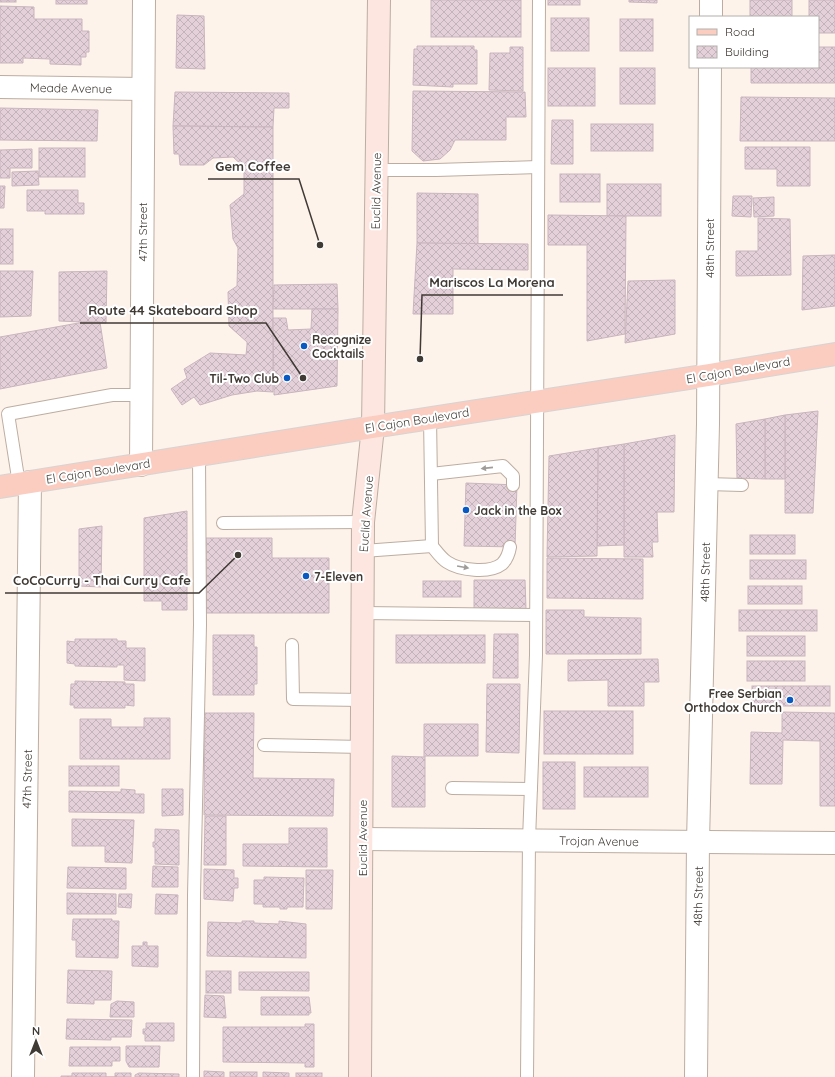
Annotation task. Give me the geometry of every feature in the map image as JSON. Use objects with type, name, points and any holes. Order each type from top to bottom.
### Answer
[{"type":"main road","name":"Euclid Avenue","points":[[360,1077],[363,747],[363,522],[373,427],[379,0]]},
{"type":"main road","name":"El Cajon Boulevard","points":[[17,484],[430,418],[709,376],[835,354]]},
{"type":"street","name":"47th Street","points":[[141,465],[144,0]]},
{"type":"street","points":[[711,0],[711,16]]},
{"type":"street","name":"48th Street","points":[[696,1077],[698,842],[709,376],[710,68]]},
{"type":"street","name":"Meade Avenue","points":[[0,87],[143,89]]},
{"type":"street","name":"47th Street","points":[[17,484],[23,1077]]},
{"type":"street","name":"Trojan Avenue","points":[[362,839],[835,843]]},
{"type":"lane","points":[[527,1077],[529,840],[536,615],[539,0]]},
{"type":"lane","points":[[376,170],[538,167]]},
{"type":"lane","points":[[17,484],[8,414],[112,395],[141,395]]},
{"type":"lane","points":[[430,418],[432,546],[448,563],[457,567],[479,569],[493,568],[502,564],[508,555],[510,547]]},
{"type":"lane","points":[[193,1077],[194,895],[200,625],[199,455]]},
{"type":"lane","points":[[431,474],[503,466],[513,476],[513,485]]},
{"type":"lane","points":[[707,484],[742,485]]},
{"type":"lane","points":[[223,523],[363,522]]},
{"type":"lane","points":[[363,552],[432,546]]},
{"type":"lane","points":[[363,613],[536,615]]},
{"type":"lane","points":[[292,645],[293,699],[363,700]]},
{"type":"lane","points":[[264,744],[363,747]]},
{"type":"lane","points":[[452,788],[531,789]]},
{"type":"building","points":[[0,0],[16,0],[16,2],[0,2]]},
{"type":"building","points":[[56,0],[87,0],[87,4],[56,4]]},
{"type":"building","points":[[431,0],[521,0],[521,37],[431,37]]},
{"type":"building","points":[[548,0],[580,0],[580,5],[548,5]]},
{"type":"building","points":[[629,0],[657,0],[657,3],[629,2]]},
{"type":"building","points":[[750,0],[792,0],[792,16],[750,16]]},
{"type":"building","points":[[809,0],[835,0],[835,33],[819,33],[819,16],[809,16]]},
{"type":"building","points":[[0,6],[34,7],[34,19],[82,19],[82,31],[89,31],[89,52],[86,52],[86,57],[81,57],[81,65],[50,64],[50,59],[23,58],[23,63],[0,63]]},
{"type":"building","points":[[177,15],[204,16],[205,69],[176,68]]},
{"type":"building","points":[[551,18],[589,18],[589,51],[551,51]]},
{"type":"building","points":[[620,19],[653,19],[653,51],[620,51]]},
{"type":"building","points":[[417,46],[474,46],[474,50],[477,50],[477,84],[453,84],[453,87],[413,85],[414,49],[417,49]]},
{"type":"building","points":[[510,47],[523,47],[523,91],[489,90],[490,53],[510,53]]},
{"type":"building","points":[[819,47],[835,47],[835,83],[751,83],[751,68],[819,68]]},
{"type":"building","points":[[548,68],[595,68],[595,106],[548,106]]},
{"type":"building","points":[[620,68],[655,68],[655,104],[620,104]]},
{"type":"building","points":[[413,91],[525,92],[526,117],[506,117],[506,140],[455,140],[450,150],[440,159],[423,161],[412,151]]},
{"type":"building","points":[[175,92],[289,93],[289,108],[274,108],[273,127],[173,126]]},
{"type":"building","points":[[741,97],[835,98],[835,141],[740,141]]},
{"type":"building","points":[[0,108],[98,110],[97,141],[0,140]]},
{"type":"building","points":[[552,120],[573,120],[573,164],[551,164]]},
{"type":"building","points":[[591,124],[653,124],[653,151],[591,151]]},
{"type":"building","points":[[173,126],[273,127],[273,392],[257,391],[232,395],[200,405],[194,397],[182,405],[171,389],[187,378],[184,369],[210,353],[246,355],[247,345],[247,342],[229,326],[228,292],[237,286],[238,248],[233,239],[230,205],[244,194],[244,167],[233,157],[213,158],[204,165],[180,165],[179,154],[174,154]]},
{"type":"building","points":[[745,147],[810,147],[810,186],[777,186],[777,169],[745,169]]},
{"type":"building","points":[[39,148],[85,148],[85,177],[39,177]]},
{"type":"building","points":[[32,149],[32,168],[10,168],[10,178],[0,178],[0,150]]},
{"type":"building","points":[[38,171],[39,185],[12,186],[12,172]]},
{"type":"building","points":[[560,174],[600,174],[600,202],[560,202]]},
{"type":"building","points":[[607,184],[661,184],[661,216],[607,216]]},
{"type":"building","points":[[0,186],[5,186],[4,208],[0,208]]},
{"type":"building","points":[[27,190],[78,190],[78,203],[84,203],[84,214],[45,214],[45,211],[27,211]]},
{"type":"building","points":[[417,193],[478,194],[478,244],[417,243]]},
{"type":"building","points":[[733,196],[752,196],[751,217],[732,216]]},
{"type":"building","points":[[774,197],[774,216],[754,217],[753,198]]},
{"type":"building","points":[[548,215],[626,216],[625,334],[587,341],[587,245],[548,245]]},
{"type":"building","points":[[758,218],[790,219],[791,275],[736,276],[736,251],[758,251]]},
{"type":"building","points":[[0,229],[13,229],[13,264],[0,264]]},
{"type":"building","points":[[417,243],[528,244],[528,270],[453,269],[453,314],[413,314]]},
{"type":"building","points":[[835,255],[835,306],[802,310],[803,256]]},
{"type":"building","points":[[0,271],[33,271],[31,316],[0,317]]},
{"type":"building","points":[[107,271],[106,323],[59,321],[59,272]]},
{"type":"building","points":[[675,280],[675,334],[625,343],[628,281]]},
{"type":"building","points":[[337,284],[338,309],[273,309],[274,285]]},
{"type":"building","points":[[312,309],[338,309],[337,386],[274,395],[273,318],[286,318],[288,330],[311,329]]},
{"type":"building","points":[[84,322],[100,322],[107,368],[0,389],[0,337]]},
{"type":"building","points":[[818,411],[813,513],[785,513],[785,415]]},
{"type":"building","points":[[785,415],[785,479],[765,479],[765,419]]},
{"type":"building","points":[[765,419],[765,479],[737,478],[736,424]]},
{"type":"building","points":[[675,435],[674,512],[657,512],[658,542],[652,542],[653,557],[624,557],[624,444]]},
{"type":"building","points":[[624,444],[624,545],[597,546],[598,448]]},
{"type":"building","points":[[598,448],[597,556],[547,557],[549,456]]},
{"type":"building","points":[[466,483],[517,485],[515,547],[464,546]]},
{"type":"building","points":[[187,511],[187,610],[162,610],[162,601],[144,601],[144,518]]},
{"type":"building","points":[[102,526],[101,587],[79,586],[79,529]]},
{"type":"building","points":[[750,535],[795,535],[795,554],[750,554]]},
{"type":"building","points":[[206,538],[272,538],[272,558],[329,558],[329,613],[206,613]]},
{"type":"building","points":[[547,558],[643,559],[643,599],[547,598]]},
{"type":"building","points":[[750,560],[806,560],[806,579],[750,579]]},
{"type":"building","points":[[474,580],[525,580],[526,609],[474,609]]},
{"type":"building","points":[[423,581],[461,581],[461,597],[423,597]]},
{"type":"building","points":[[748,586],[802,586],[802,604],[748,604]]},
{"type":"building","points":[[546,610],[584,610],[584,617],[641,618],[641,654],[546,654]]},
{"type":"building","points":[[739,610],[817,610],[817,631],[739,631]]},
{"type":"building","points":[[494,634],[518,634],[518,678],[493,678]]},
{"type":"building","points":[[213,635],[254,635],[254,647],[257,647],[257,684],[254,684],[254,695],[213,695]]},
{"type":"building","points":[[396,635],[485,635],[485,663],[396,663]]},
{"type":"building","points":[[747,636],[805,636],[805,656],[747,656]]},
{"type":"building","points":[[75,639],[117,639],[117,641],[126,641],[126,648],[145,648],[145,681],[124,680],[124,665],[117,665],[117,667],[75,666],[75,664],[67,663],[67,641],[75,642]]},
{"type":"building","points":[[658,659],[659,682],[644,682],[644,706],[608,706],[608,680],[568,681],[568,660]]},
{"type":"building","points":[[747,661],[805,661],[805,681],[747,681]]},
{"type":"building","points":[[75,681],[125,682],[125,684],[134,684],[134,706],[125,705],[125,708],[74,708],[74,705],[70,705],[71,684],[75,684]]},
{"type":"building","points":[[487,684],[520,684],[519,753],[486,752]]},
{"type":"building","points":[[752,686],[830,686],[830,706],[752,706]]},
{"type":"building","points":[[544,711],[633,711],[633,754],[544,754]]},
{"type":"building","points":[[782,712],[835,713],[835,806],[820,806],[820,741],[783,740],[782,784],[750,784],[751,732],[782,733]]},
{"type":"building","points":[[205,713],[254,713],[253,778],[334,779],[333,816],[204,815]]},
{"type":"building","points":[[144,718],[170,718],[170,759],[80,759],[80,719],[111,719],[111,727],[144,727]]},
{"type":"building","points":[[424,724],[478,724],[478,756],[425,756],[425,807],[392,807],[392,756],[424,757]]},
{"type":"building","points":[[543,762],[575,762],[575,809],[543,809]]},
{"type":"building","points":[[69,766],[119,766],[119,786],[69,786]]},
{"type":"building","points":[[584,767],[648,767],[648,797],[584,797]]},
{"type":"building","points":[[121,789],[135,790],[135,794],[144,794],[144,813],[69,812],[69,791],[121,792]]},
{"type":"building","points":[[162,789],[183,789],[183,815],[162,816]]},
{"type":"building","points":[[205,816],[226,816],[226,865],[204,865]]},
{"type":"building","points":[[72,819],[134,820],[132,863],[105,862],[105,846],[72,846]]},
{"type":"building","points":[[289,828],[327,828],[327,867],[243,866],[243,844],[289,844]]},
{"type":"building","points":[[155,829],[179,830],[179,865],[155,864],[155,847],[153,847],[153,842],[155,842]]},
{"type":"building","points":[[153,866],[178,867],[178,887],[152,887]]},
{"type":"building","points":[[68,867],[126,868],[126,889],[67,888]]},
{"type":"building","points":[[204,869],[234,870],[234,878],[238,878],[238,888],[234,888],[233,901],[204,899]]},
{"type":"building","points":[[306,870],[333,870],[332,909],[306,909]]},
{"type":"building","points":[[264,877],[304,878],[303,907],[287,907],[287,909],[280,909],[280,907],[263,907],[263,904],[254,904],[254,880],[264,880]]},
{"type":"building","points":[[67,893],[116,894],[116,914],[67,914]]},
{"type":"building","points":[[119,894],[132,894],[131,908],[118,907]]},
{"type":"building","points":[[156,894],[178,895],[177,914],[155,914]]},
{"type":"building","points":[[73,919],[112,919],[112,921],[119,921],[118,958],[76,957],[76,940],[72,940]]},
{"type":"building","points":[[242,921],[279,924],[279,921],[306,924],[306,958],[207,956],[208,922],[242,923]]},
{"type":"building","points":[[143,942],[147,942],[147,946],[158,946],[158,967],[132,966],[132,946],[143,946]]},
{"type":"building","points":[[68,970],[112,971],[111,1000],[94,1000],[94,1004],[67,1003]]},
{"type":"building","points":[[206,971],[231,971],[231,993],[206,993]]},
{"type":"building","points":[[239,972],[309,972],[309,991],[239,990]]},
{"type":"building","points":[[205,995],[224,996],[226,1018],[204,1017]]},
{"type":"building","points":[[261,997],[309,997],[311,1013],[309,1013],[309,1015],[261,1015]]},
{"type":"building","points":[[117,1001],[134,1002],[134,1017],[110,1017],[111,1004]]},
{"type":"building","points":[[67,1019],[132,1020],[131,1037],[111,1037],[111,1040],[66,1039]]},
{"type":"building","points":[[146,1023],[174,1023],[174,1041],[145,1041],[143,1029],[146,1029]]},
{"type":"building","points":[[305,1024],[314,1024],[314,1067],[305,1067],[305,1063],[223,1062],[223,1027],[305,1027]]},
{"type":"building","points":[[126,1046],[160,1046],[159,1067],[129,1067],[126,1061]]},
{"type":"building","points":[[70,1047],[120,1047],[120,1061],[112,1061],[112,1066],[69,1066]]},
{"type":"building","points":[[204,1071],[224,1072],[224,1077],[204,1077]]},
{"type":"building","points":[[230,1072],[257,1072],[257,1077],[230,1077]]},
{"type":"building","points":[[263,1072],[289,1073],[289,1077],[263,1077]]},
{"type":"building","points":[[72,1073],[106,1073],[106,1077],[61,1077],[72,1076]]},
{"type":"building","points":[[115,1073],[131,1073],[131,1077],[115,1077]]},
{"type":"building","points":[[139,1073],[179,1074],[179,1077],[135,1077],[135,1075]]},
{"type":"building","points":[[296,1073],[322,1073],[322,1077],[296,1077]]},
{"type":"place","name":"Gem Coffee","points":[[320,245]]},
{"type":"place","name":"Recognize Cocktails","points":[[304,346]]},
{"type":"place","name":"Mariscos La Morena","points":[[420,359]]},
{"type":"place","name":"Til-Two Club","points":[[287,378]]},
{"type":"place","name":"Route 44 Skateboard Shop","points":[[303,378]]},
{"type":"place","name":"Jack in the Box","points":[[466,510]]},
{"type":"place","name":"CoCoCurry - Thai Curry Cafe","points":[[238,555]]},
{"type":"place","name":"7-Eleven","points":[[306,576]]},
{"type":"place","name":"Free Serbian Orthodox Church","points":[[790,700]]}]
